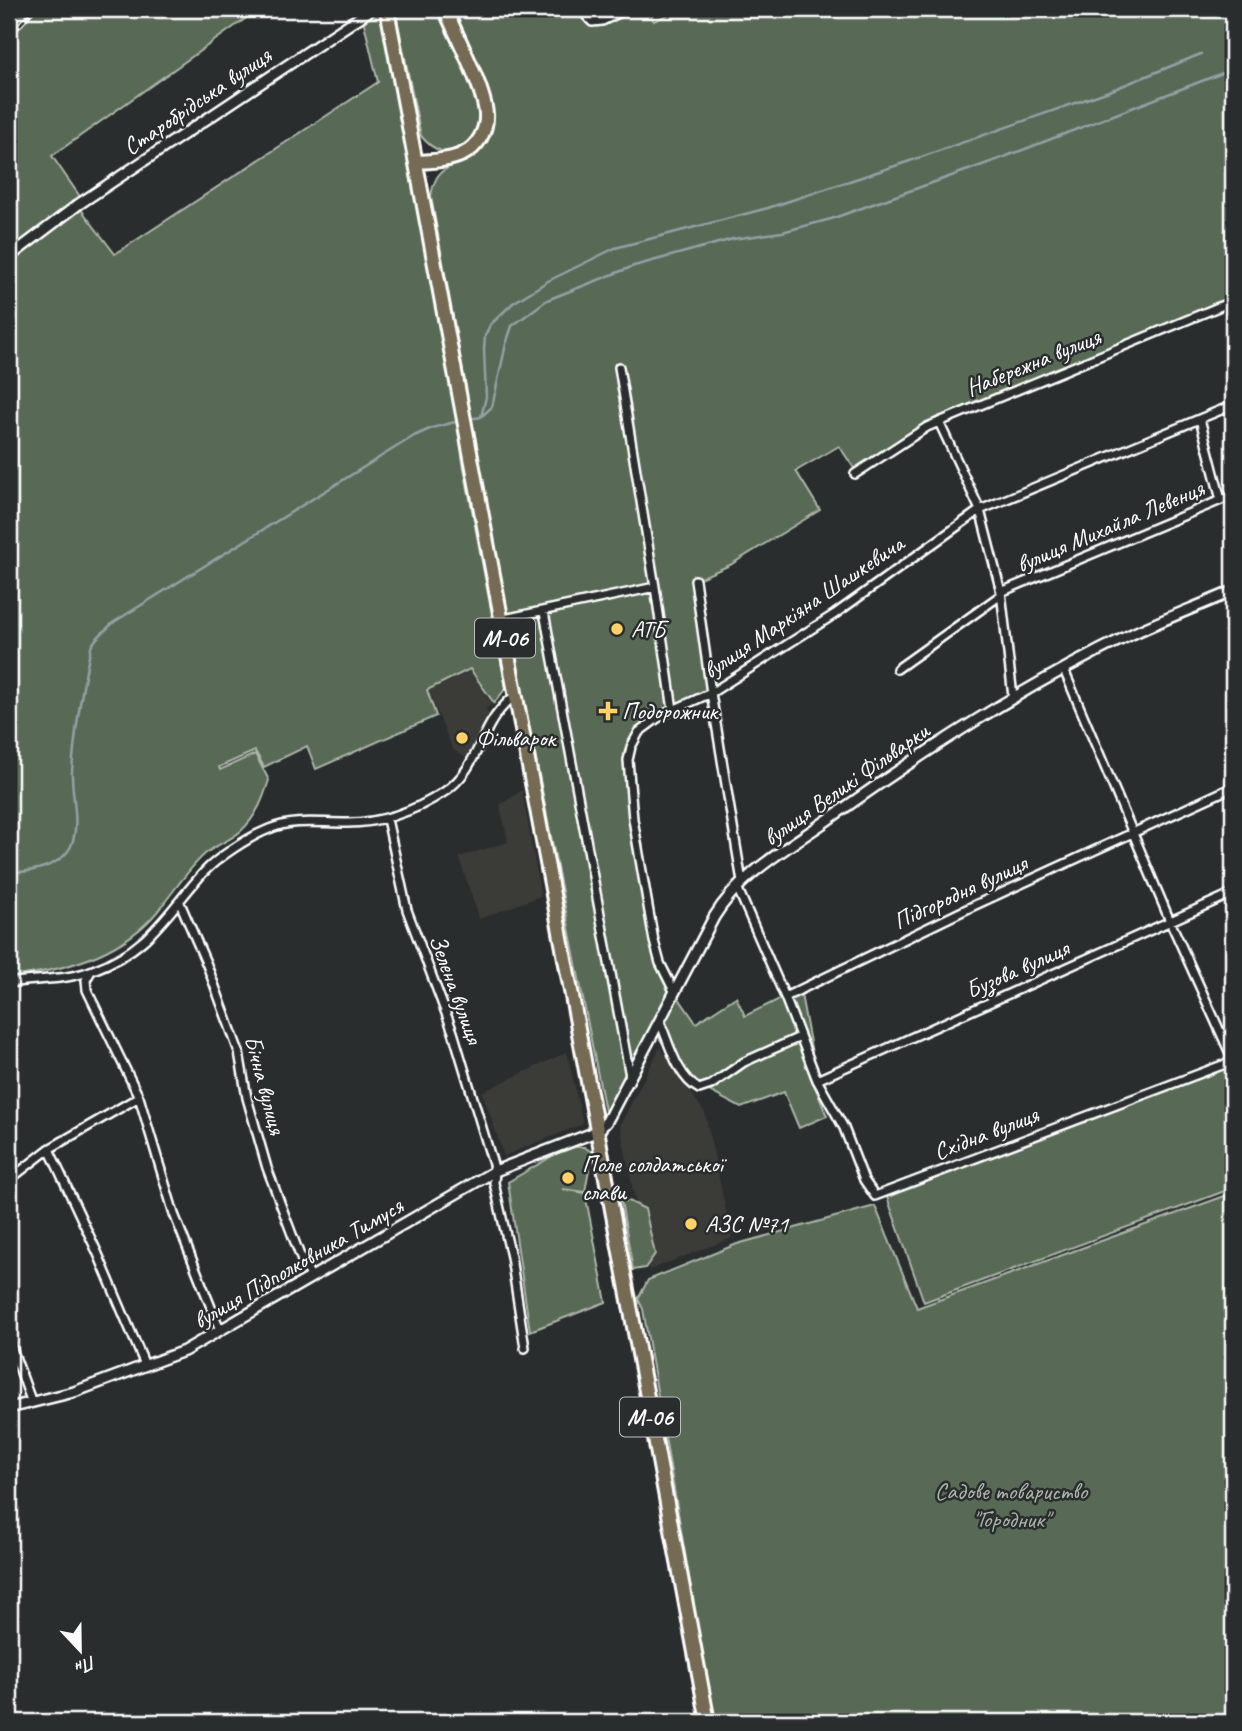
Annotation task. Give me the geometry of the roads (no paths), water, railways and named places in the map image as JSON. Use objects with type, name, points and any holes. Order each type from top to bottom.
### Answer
[{"type":"highway","name":"М-06","points":[[387,9],[708,1722]]},
{"type":"highway","points":[[416,162],[450,159],[466,153],[485,129],[486,115],[481,94],[445,9]]},
{"type":"street","name":"Старобрідська вулиця","points":[[9,257],[79,204],[372,9]]},
{"type":"street","points":[[580,9],[592,22],[603,22],[627,9]]},
{"type":"street","name":"Набережна вулиця","points":[[855,474],[912,435],[939,422],[1233,301]]},
{"type":"street","points":[[619,367],[673,710]]},
{"type":"street","name":"вулиця Маркіяна Шашкевича","points":[[674,992],[660,963],[654,941],[633,819],[628,760],[639,732],[649,723],[673,710],[711,693],[835,614],[980,510],[1233,405]]},
{"type":"street","points":[[1200,419],[1222,500]]},
{"type":"street","points":[[939,422],[980,510],[1001,593],[1013,697]]},
{"type":"street","name":"вулиця Михайла Левенця","points":[[897,670],[1001,593],[1233,495]]},
{"type":"street","points":[[695,579],[740,885],[817,1080]]},
{"type":"street","points":[[500,619],[655,587]]},
{"type":"street","name":"вулиця Великі Фільварки","points":[[598,1131],[607,1121],[714,917],[740,885],[942,740],[1013,697],[1130,635],[1233,591]]},
{"type":"street","points":[[544,612],[630,1077]]},
{"type":"street","points":[[1064,670],[1170,921],[1233,1061]]},
{"type":"street","points":[[9,983],[60,978],[91,971],[123,956],[152,935],[214,863],[269,829],[303,822],[344,823],[387,819],[431,799],[456,784],[475,758],[491,722],[516,694]]},
{"type":"street","name":"Підгородня вулиця","points":[[785,996],[1233,787]]},
{"type":"street","name":"Зелена вулиця","points":[[387,819],[407,910],[453,1032],[495,1171],[494,1183],[511,1257],[525,1348]]},
{"type":"street","name":"Бузова вулиця","points":[[817,1080],[1233,893]]},
{"type":"street","name":"Бічна вулиця","points":[[180,903],[207,965],[239,1052],[247,1098],[267,1168],[302,1261],[311,1276]]},
{"type":"street","points":[[91,971],[86,980],[87,990],[139,1097],[174,1214],[220,1330]]},
{"type":"street","points":[[660,1022],[682,1072],[691,1084],[699,1089],[711,1085],[744,1062],[800,1037]]},
{"type":"street","name":"Східна вулиця","points":[[817,1080],[844,1129],[864,1180],[875,1196],[1233,1061]]},
{"type":"street","points":[[9,1180],[49,1149],[139,1097]]},
{"type":"street","name":"вулиця Підполковника Тимуся","points":[[9,1408],[74,1392],[184,1351],[495,1171],[598,1131]]},
{"type":"street","points":[[49,1149],[98,1254],[145,1365]]},
{"type":"street","points":[[9,1340],[32,1404]]},
{"type":"waterway","points":[[469,419],[481,417],[486,397],[484,349],[485,336],[490,325],[513,303],[548,281],[615,248],[768,208],[907,162],[1112,90],[1201,54]]},
{"type":"waterway","points":[[483,415],[492,407],[512,326],[547,300],[634,266],[733,239],[782,232],[831,219],[999,159],[1233,69]]},
{"type":"waterway","points":[[9,872],[35,870],[52,864],[71,846],[75,828],[72,780],[75,740],[91,647],[96,639],[114,622],[414,436],[459,421]]},
{"type":"railway","points":[[9,37],[34,9]]},
{"type":"place","name":"АТБ","points":[[617,629]]},
{"type":"place","name":"Подорожник","points":[[608,711]]},
{"type":"place","name":"Фільварок","points":[[462,738]]},
{"type":"place","name":"Поле солдатської слави","points":[[568,1178]]},
{"type":"place","name":"АЗС №71","points":[[691,1224]]},
{"type":"park label","name":"Садове товариство \"Городник\"","points":[[1011,1505]]}]
